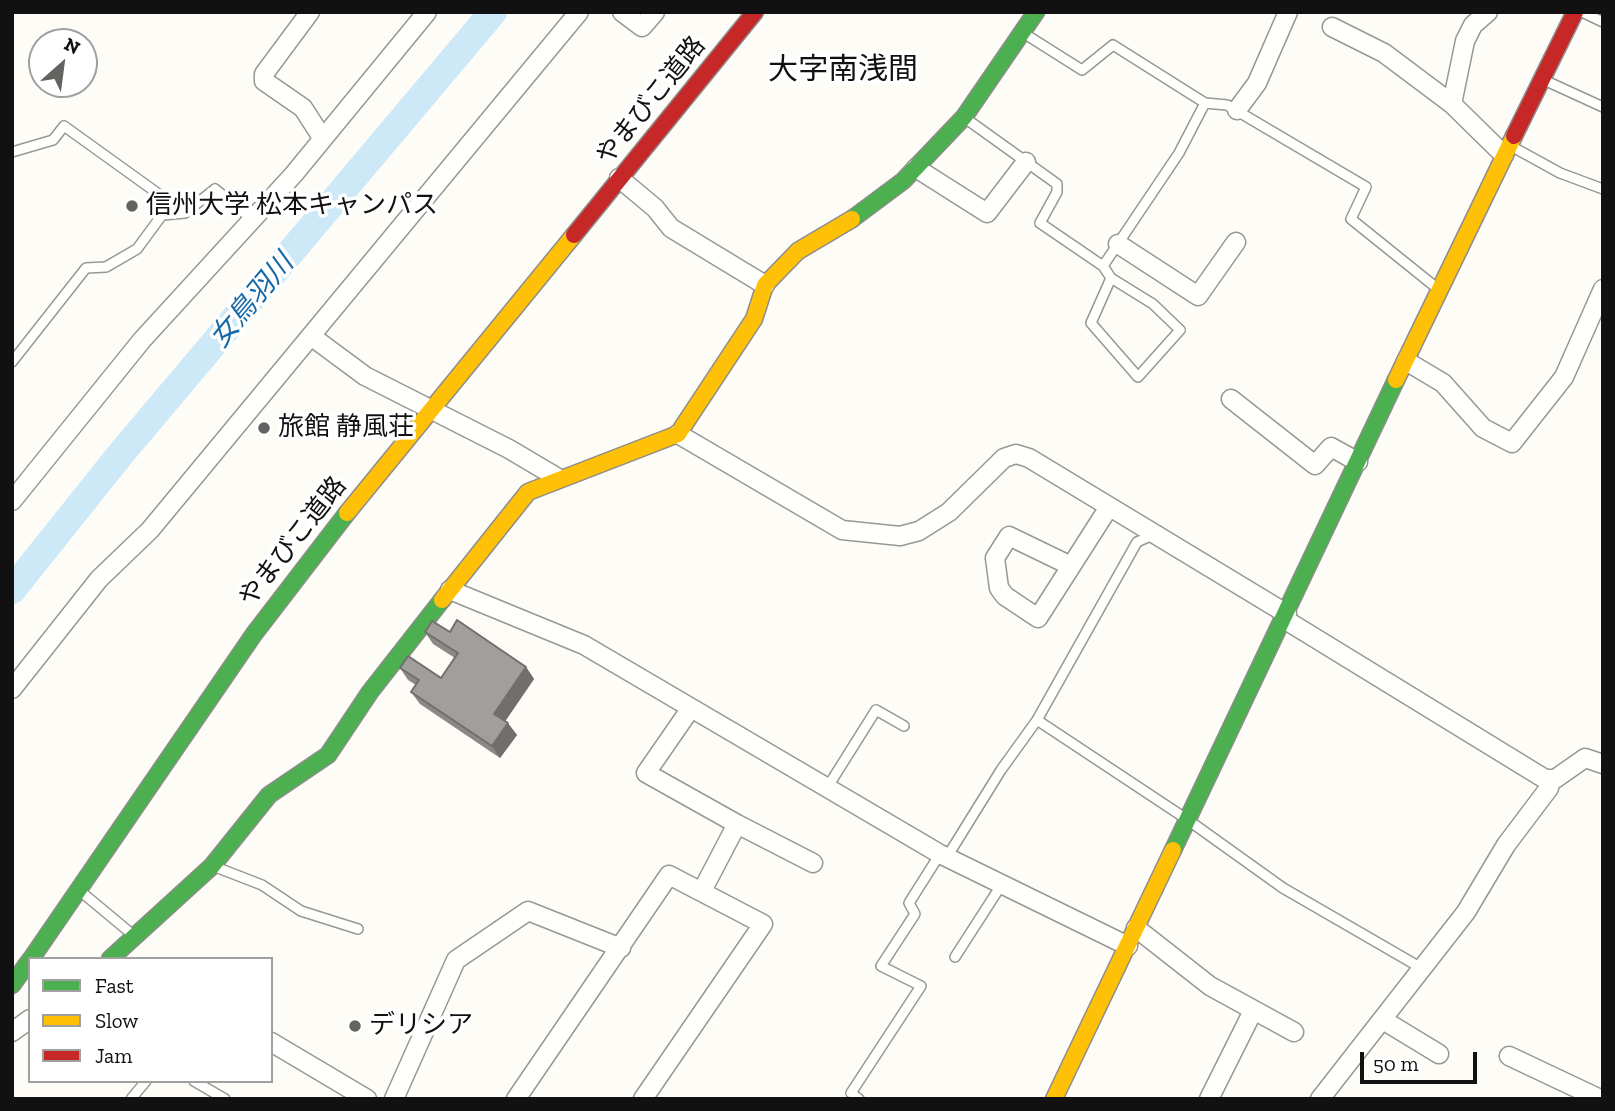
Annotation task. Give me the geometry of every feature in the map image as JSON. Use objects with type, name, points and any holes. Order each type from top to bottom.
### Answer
[{"type":"street","points":[[310,12],[264,74],[264,81],[303,108],[323,139]]},
{"type":"street","points":[[12,501],[142,340],[253,220],[428,12]]},
{"type":"street","points":[[12,689],[99,579],[150,530],[579,12]]},
{"type":"street","points":[[622,12],[642,27],[655,12]]},
{"type":"street","name":"やまびこ道路","points":[[31,957],[254,634],[428,409],[755,12]]},
{"type":"street","points":[[112,957],[212,866],[269,795],[328,755],[370,692],[528,492],[558,478],[678,434],[754,319],[765,285],[798,251],[866,210],[916,168],[964,117],[1037,12]]},
{"type":"street","points":[[1237,110],[1257,83],[1288,12]]},
{"type":"street","points":[[1452,104],[1465,41],[1473,25],[1488,12]]},
{"type":"street","points":[[1054,1099],[1286,617],[1438,290],[1575,12]]},
{"type":"street","points":[[1332,27],[1384,53],[1507,150]]},
{"type":"street","points":[[916,168],[987,213],[1026,162]]},
{"type":"street","points":[[619,178],[655,208],[671,228],[765,285]]},
{"type":"street","points":[[1118,244],[1198,296],[1236,242]]},
{"type":"street","points":[[1406,361],[1443,383],[1483,428],[1512,443],[1564,377],[1603,289]]},
{"type":"street","points":[[312,335],[365,376],[509,449],[558,478]]},
{"type":"street","points":[[1231,399],[1315,465],[1331,447],[1358,462]]},
{"type":"street","points":[[678,434],[842,530],[900,536],[919,531],[949,512],[1004,458],[1016,454],[1029,458],[1156,534],[1545,779],[1551,779],[1585,758],[1603,764]]},
{"type":"street","points":[[1071,566],[1009,536],[995,558],[999,588],[1004,596],[1038,618],[1109,507]]},
{"type":"street","points":[[450,590],[584,645],[943,856],[1128,946]]},
{"type":"street","points":[[691,708],[646,773],[813,863]]},
{"type":"street","points":[[1320,1099],[1466,912],[1506,845],[1549,788],[1551,779]]},
{"type":"street","points":[[702,891],[737,824]]},
{"type":"street","points":[[516,1099],[669,875],[763,924],[643,1099]]},
{"type":"street","points":[[394,1099],[456,960],[528,911],[621,948]]},
{"type":"street","points":[[1136,928],[1210,986],[1294,1032]]},
{"type":"street","name":"やまびこ道路","points":[[12,985],[28,962]]},
{"type":"street","points":[[1209,1099],[1253,1011]]},
{"type":"street","points":[[12,1032],[28,1020]]},
{"type":"street","points":[[1382,1020],[1439,1054]]},
{"type":"street","points":[[273,1043],[367,1099]]},
{"type":"street","points":[[1509,1056],[1600,1099]]},
{"type":"lane","points":[[1583,12],[1603,22]]},
{"type":"lane","points":[[1023,33],[1082,70],[1113,46],[1205,103],[1227,105],[1237,110],[1366,187],[1351,219],[1438,290]]},
{"type":"lane","points":[[1542,79],[1603,107]]},
{"type":"lane","points":[[1103,266],[1180,153],[1205,103]]},
{"type":"lane","points":[[964,117],[1057,184],[1057,192],[1040,223],[1103,266],[1111,278],[1153,304],[1180,330],[1138,377],[1091,323],[1111,278]]},
{"type":"lane","points":[[12,152],[53,140],[64,126],[185,213]]},
{"type":"lane","points":[[1507,150],[1603,189]]},
{"type":"lane","points":[[12,362],[86,268],[106,267],[137,249],[162,215],[185,213],[215,189],[253,220]]},
{"type":"lane","points":[[852,1097],[921,986],[881,967],[915,914],[909,903],[1037,720],[1137,542],[1156,534]]},
{"type":"lane","points":[[827,788],[876,710],[904,726]]},
{"type":"lane","points":[[1037,720],[1188,820],[1283,888],[1423,969]]},
{"type":"lane","points":[[212,866],[262,885],[301,911],[358,929]]},
{"type":"lane","points":[[955,957],[1002,884]]},
{"type":"lane","points":[[78,889],[134,935]]},
{"type":"lane","points":[[131,1099],[144,1083]]},
{"type":"lane","points":[[197,1083],[225,1099]]},
{"type":"building","points":[[457,620],[526,667],[494,714],[508,723],[492,746],[411,692],[419,680],[400,668],[408,656],[441,678],[458,653],[425,632],[432,621],[450,632]]},
{"type":"waterway","name":"女鳥羽川","points":[[12,590],[119,456],[493,12]]},
{"type":"traffic: fast","points":[[852,219],[903,181],[964,117],[1036,12]]},
{"type":"traffic: fast","points":[[1173,850],[1396,380]]},
{"type":"traffic: fast","points":[[32,957],[254,634],[347,513]]},
{"type":"traffic: fast","points":[[112,957],[212,866],[269,795],[328,755],[370,692],[442,600]]},
{"type":"traffic: fast","points":[[12,985],[28,963]]},
{"type":"traffic: slow","points":[[1396,380],[1514,136]]},
{"type":"traffic: slow","points":[[442,600],[528,492],[678,434],[754,319],[765,285],[798,251],[852,219]]},
{"type":"traffic: slow","points":[[347,513],[574,235]]},
{"type":"traffic: slow","points":[[1054,1099],[1173,850]]},
{"type":"traffic: jam","points":[[574,235],[755,12]]},
{"type":"traffic: jam","points":[[1514,136],[1575,12]]},
{"type":"place","name":"信州大学 松本キャンパス","points":[[132,206]]},
{"type":"place","name":"旅館 静風荘","points":[[264,428]]},
{"type":"place","name":"デリシア","points":[[355,1026]]},
{"type":"district","name":"大字南浅間","points":[[843,70]]}]
